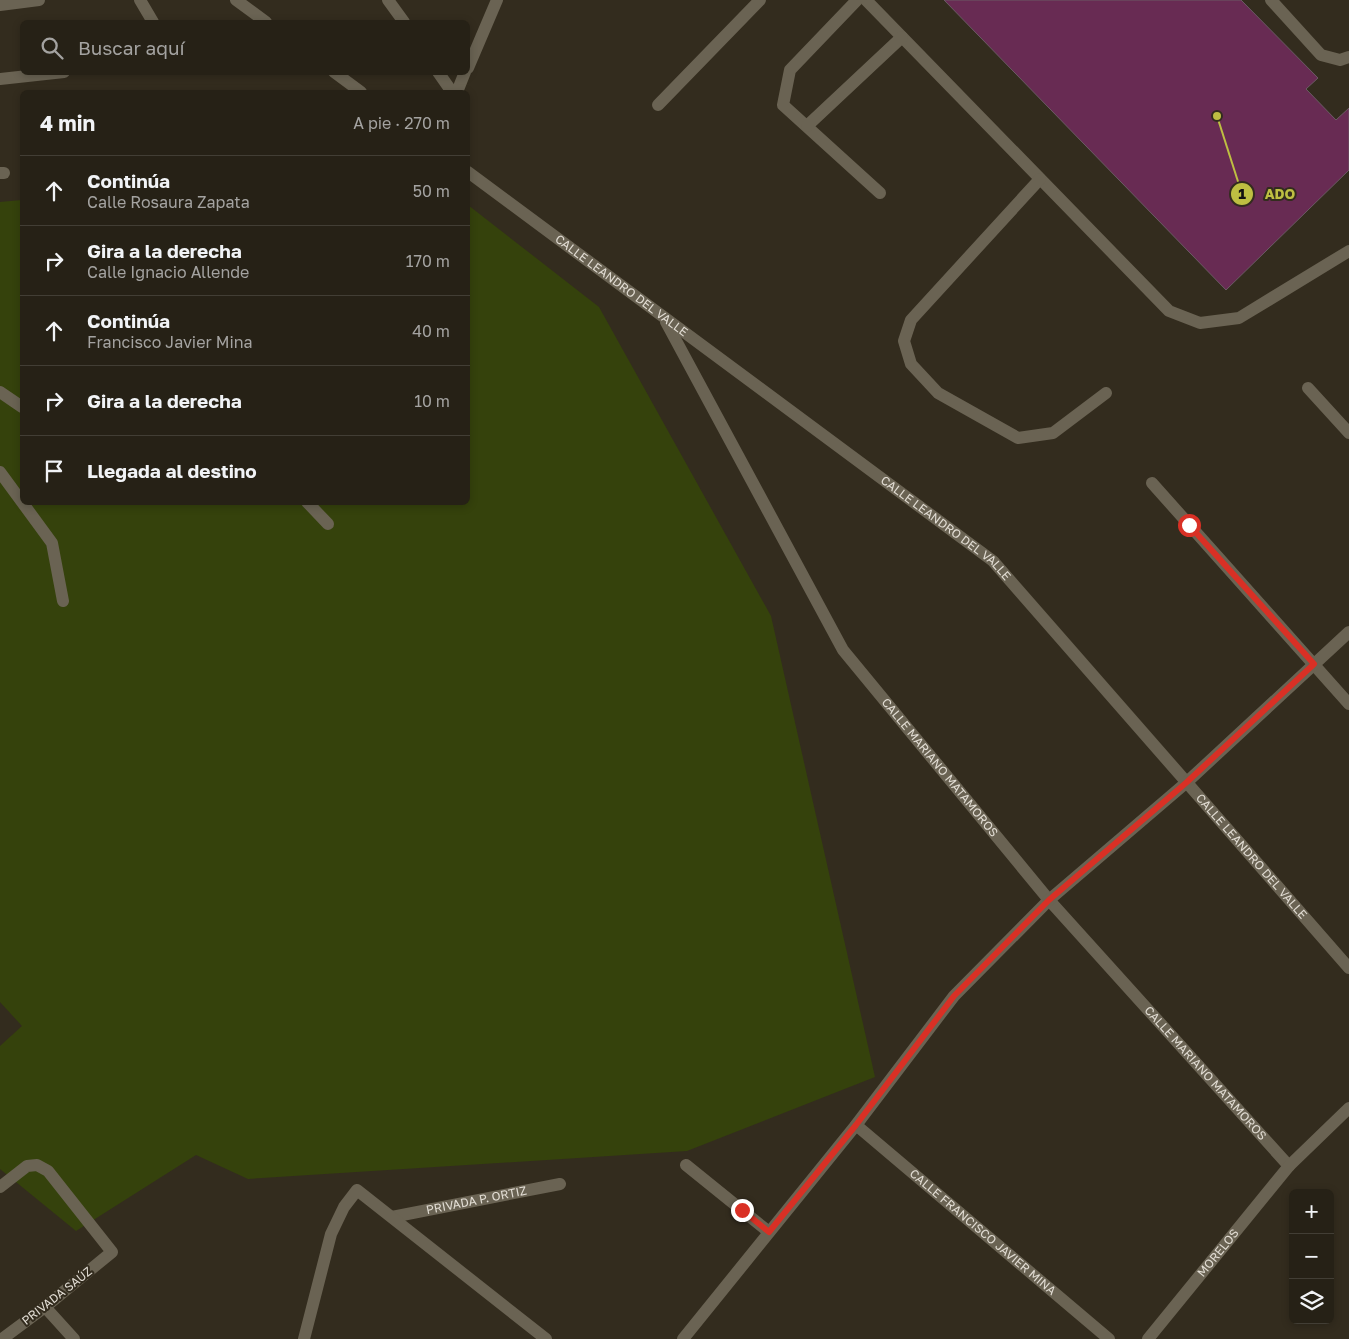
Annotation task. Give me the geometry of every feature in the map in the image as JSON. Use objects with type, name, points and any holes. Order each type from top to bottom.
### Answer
[{"type":"street","points":[[0,5],[40,0]]},
{"type":"street","points":[[140,0],[152,20]]},
{"type":"street","points":[[236,0],[263,20]]},
{"type":"street","points":[[388,0],[403,20]]},
{"type":"street","points":[[470,63],[497,0]]},
{"type":"street","points":[[658,105],[760,0]]},
{"type":"street","points":[[856,0],[790,70],[784,105],[880,193]]},
{"type":"street","points":[[866,0],[1169,311],[1200,323],[1239,318],[1349,251]]},
{"type":"street","points":[[1270,0],[1322,55],[1340,60],[1349,57]]},
{"type":"street","points":[[807,126],[902,37]]},
{"type":"street","points":[[0,79],[37,75]]},
{"type":"street","points":[[338,75],[358,90]]},
{"type":"street","points":[[440,75],[451,90]]},
{"type":"street","points":[[458,90],[465,75]]},
{"type":"street","name":"CALLE LEANDRO DEL VALLE","points":[[470,173],[993,561],[1349,968]]},
{"type":"street","points":[[1040,179],[910,320],[904,340],[906,348],[911,364],[938,393],[1018,438],[1052,433],[1106,393]]},
{"type":"street","name":"CALLE MARIANO MATAMOROS","points":[[664,318],[843,650],[1049,900],[1289,1166]]},
{"type":"street","points":[[1308,388],[1349,433]]},
{"type":"street","points":[[0,392],[20,406]]},
{"type":"street","points":[[0,472],[20,499]]},
{"type":"street","points":[[1152,483],[1349,704]]},
{"type":"street","points":[[24,505],[52,543],[63,601]]},
{"type":"street","points":[[310,505],[328,524]]},
{"type":"street","points":[[683,1339],[856,1125],[954,996],[1049,900],[1187,782],[1349,632]]},
{"type":"street","name":"MORELOS","points":[[1148,1339],[1289,1166],[1349,1108]]},
{"type":"street","name":"CALLE FRANCISCO JAVIER MINA","points":[[856,1125],[1109,1339]]},
{"type":"street","name":"PRIVADA SAÚZ","points":[[0,1187],[27,1166],[37,1165],[48,1171],[112,1252],[45,1307],[2,1339]]},
{"type":"street","points":[[686,1165],[769,1232]]},
{"type":"street","name":"PRIVADA P. ORTIZ","points":[[392,1218],[560,1184]]},
{"type":"street","points":[[304,1339],[331,1234],[344,1207],[357,1190],[546,1339]]},
{"type":"street","points":[[45,1307],[74,1339]]},
{"type":"green space","points":[[20,200],[20,505],[470,505],[470,207],[599,307],[771,616],[875,1077],[687,1151],[248,1179],[196,1155],[76,1231],[0,1169],[0,1046],[22,1026],[0,1002],[0,202]]},
{"type":"building","points":[[944,0],[1241,0],[1318,78],[1306,89],[1336,120],[1349,108],[1349,170],[1226,290]]},
{"type":"place","name":"ADO","points":[[1217,116]]},
{"type":"route","points":[[742,1210],[769,1232],[856,1125],[954,996],[1049,900],[1187,782],[1314,664],[1189,525]]}]
